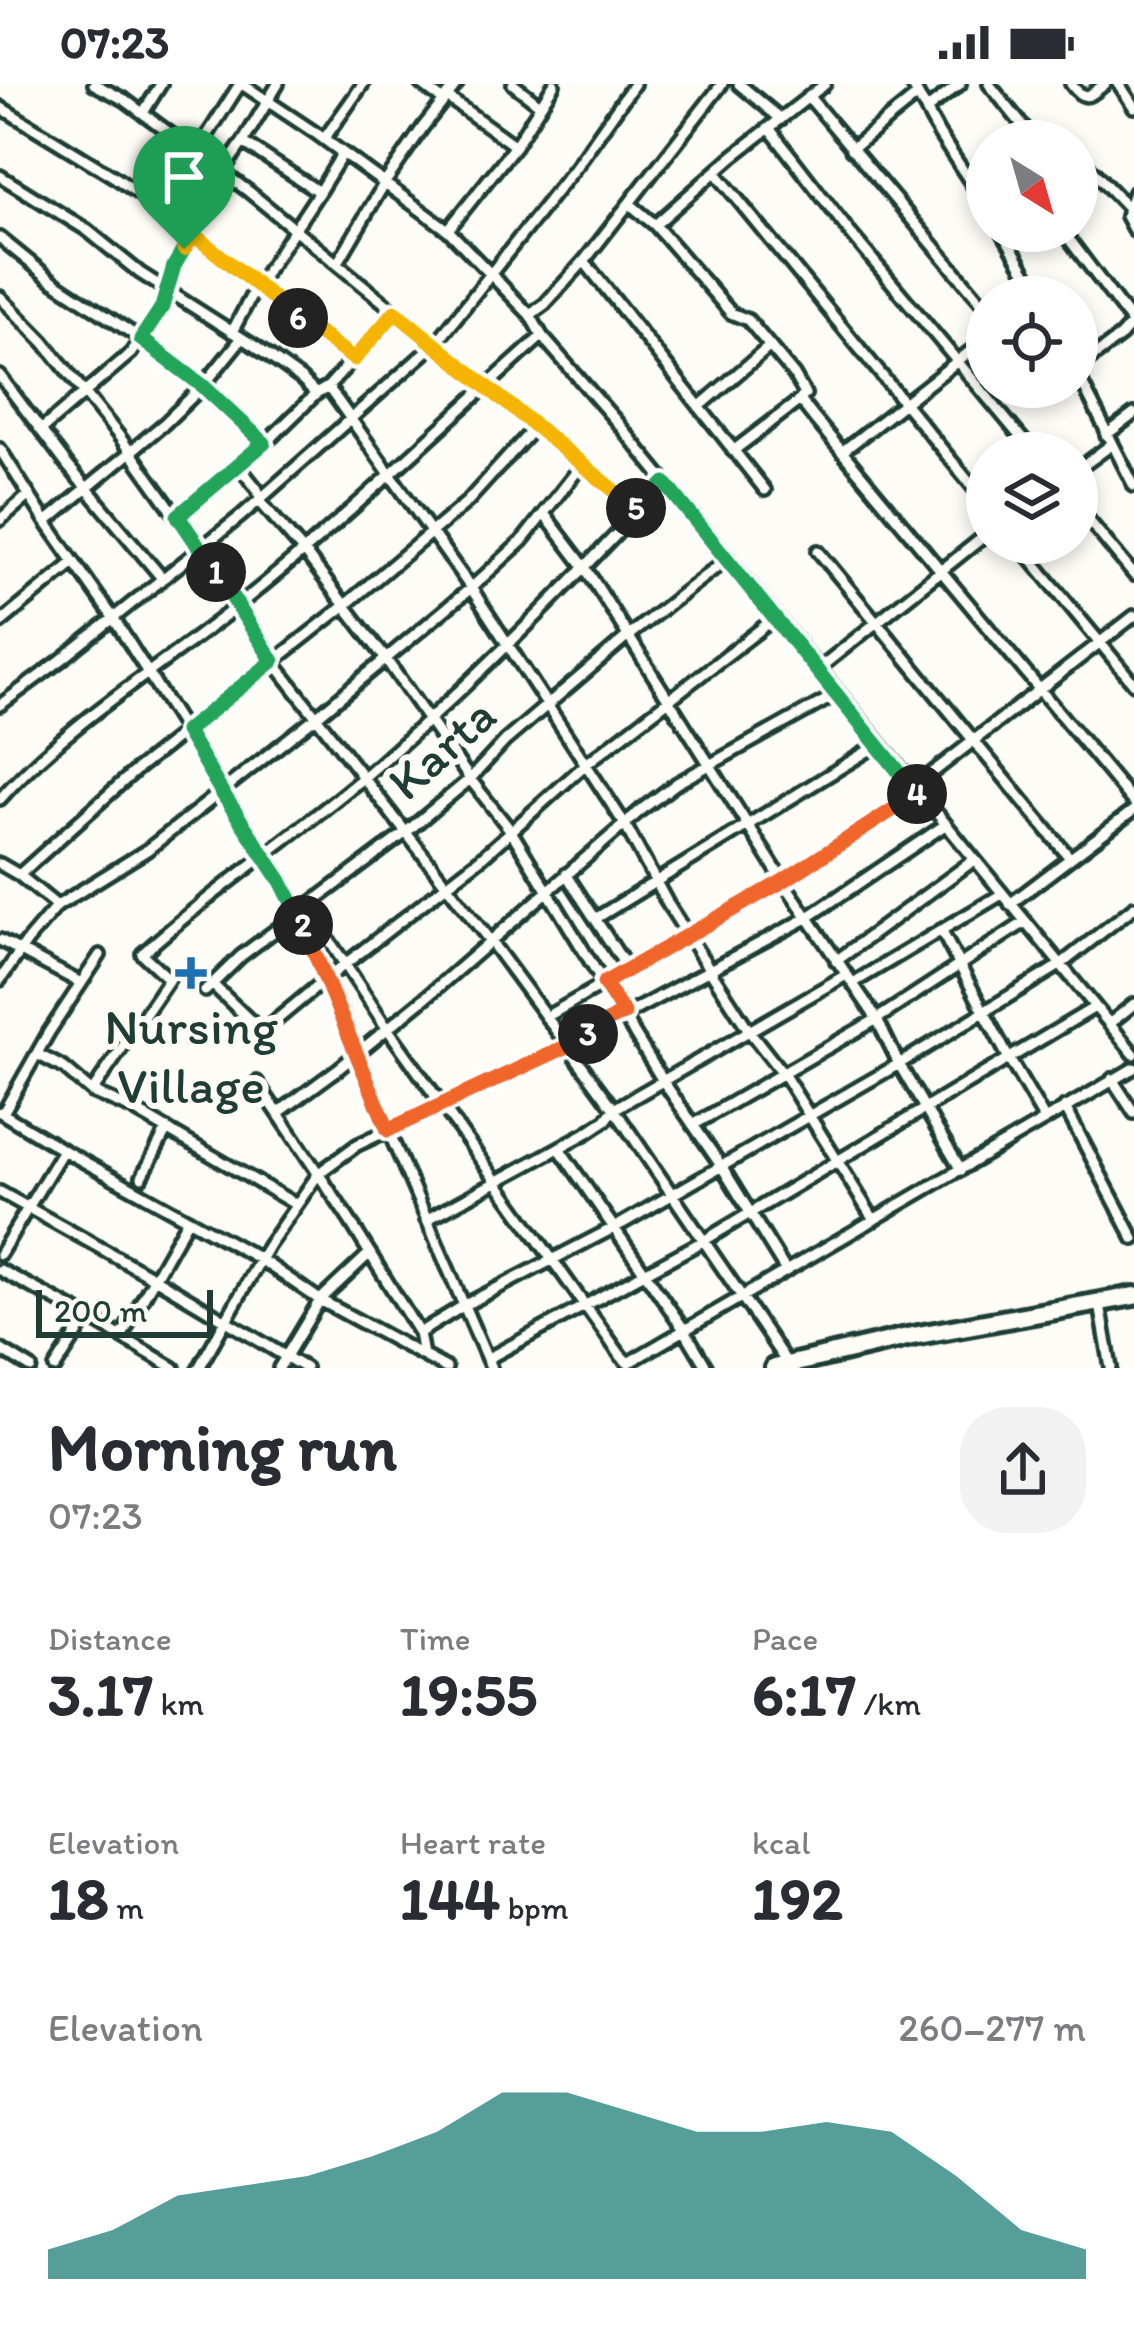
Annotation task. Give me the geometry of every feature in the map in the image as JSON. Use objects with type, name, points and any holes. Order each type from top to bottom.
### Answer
[{"type":"highway","points":[[788,1367],[907,1336],[1134,1300]]},
{"type":"highway","points":[[788,1367],[843,1363],[1134,1300]]},
{"type":"street","points":[[94,84],[222,171],[639,511]]},
{"type":"street","points":[[143,113],[161,84]]},
{"type":"street","points":[[196,153],[241,84],[448,230],[530,315],[542,336],[1134,1054]]},
{"type":"street","points":[[184,226],[278,84]]},
{"type":"street","points":[[324,139],[363,84]]},
{"type":"street","points":[[421,84],[514,146]]},
{"type":"street","points":[[338,264],[384,184],[457,84]]},
{"type":"street","points":[[513,84],[540,105]]},
{"type":"street","points":[[448,230],[514,146],[554,84]]},
{"type":"street","points":[[0,688],[4,701],[61,660],[261,497],[436,344],[577,165],[634,84]]},
{"type":"street","points":[[530,315],[584,261],[722,84]]},
{"type":"street","points":[[740,84],[781,119]]},
{"type":"street","points":[[655,225],[825,84]]},
{"type":"street","points":[[926,110],[960,84]]},
{"type":"street","points":[[989,84],[1018,120]]},
{"type":"street","points":[[1071,84],[1084,96],[1105,84]]},
{"type":"street","points":[[1120,84],[1134,107]]},
{"type":"street","points":[[850,148],[915,89],[966,174]]},
{"type":"street","points":[[809,97],[966,284]]},
{"type":"street","points":[[0,107],[184,226],[256,287],[354,359]]},
{"type":"street","points":[[769,128],[1017,432]]},
{"type":"street","points":[[243,142],[319,192]]},
{"type":"street","points":[[46,522],[203,386],[237,335],[256,287],[343,153]]},
{"type":"street","points":[[716,173],[966,478]]},
{"type":"street","points":[[1098,177],[1128,208]]},
{"type":"street","points":[[0,194],[5,179],[87,230],[140,273],[237,335],[316,394]]},
{"type":"street","points":[[1134,192],[1126,216],[1134,231]]},
{"type":"street","points":[[629,204],[655,225],[731,313],[748,320],[805,394],[733,451]]},
{"type":"street","points":[[41,430],[131,353],[162,307],[174,266],[194,235]]},
{"type":"street","points":[[0,238],[203,386],[264,443]]},
{"type":"street","points":[[1079,252],[1133,323],[1098,354]]},
{"type":"street","points":[[584,261],[765,490]]},
{"type":"street","points":[[0,297],[44,342],[178,516],[273,661],[490,940],[614,1109],[788,1367]]},
{"type":"street","points":[[178,516],[328,387],[395,312]]},
{"type":"street","points":[[0,799],[73,730],[304,551],[542,336]]},
{"type":"street","points":[[699,407],[770,346]]},
{"type":"street","points":[[843,451],[966,355]]},
{"type":"street","points":[[0,376],[161,578]]},
{"type":"street","points":[[328,387],[508,644],[624,823],[689,937],[784,1075],[874,1220]]},
{"type":"street","points":[[800,400],[1134,807],[1010,904]]},
{"type":"street","points":[[1094,408],[1134,486]]},
{"type":"street","points":[[1098,450],[1134,415]]},
{"type":"street","points":[[19,875],[95,805],[433,531],[535,427]]},
{"type":"street","points":[[2,456],[302,910],[630,1365],[1134,1068]]},
{"type":"street","points":[[238,465],[263,505],[304,551],[512,831],[663,1082],[786,1271]]},
{"type":"street","points":[[0,980],[57,906],[146,850],[471,588],[522,541],[581,466]]},
{"type":"street","points":[[92,1091],[170,980],[142,954],[208,896],[362,778],[586,569],[665,483]]},
{"type":"street","points":[[0,520],[29,495]]},
{"type":"street","points":[[545,515],[586,569],[783,881],[877,1019],[961,1170]]},
{"type":"street","points":[[1098,531],[1134,575]]},
{"type":"street","points":[[818,551],[1070,858]]},
{"type":"street","points":[[817,670],[966,551]]},
{"type":"street","name":"Karta","points":[[326,979],[259,1034],[209,988],[242,956],[405,833],[628,636],[727,559]]},
{"type":"street","points":[[0,623],[74,562]]},
{"type":"street","points":[[1035,564],[1134,684]]},
{"type":"street","points":[[546,1017],[783,881],[916,790],[1134,616]]},
{"type":"street","points":[[326,979],[447,886],[586,764],[775,618]]},
{"type":"street","points":[[278,1113],[387,1028],[624,823],[677,783],[837,694]]},
{"type":"street","points":[[595,919],[879,744]]},
{"type":"street","points":[[199,1368],[295,1204],[319,1173],[357,1145],[567,1046],[807,918],[946,825]]},
{"type":"street","points":[[836,961],[974,860]]},
{"type":"street","points":[[0,864],[57,906]]},
{"type":"street","points":[[566,874],[628,971]]},
{"type":"street","points":[[426,1220],[559,1148],[605,1120],[614,1109],[750,1031],[1002,894]]},
{"type":"street","points":[[419,1333],[722,1167],[984,1013],[1060,965],[1134,907]]},
{"type":"street","points":[[302,910],[356,1053],[489,1363],[1095,1007]]},
{"type":"street","points":[[693,1124],[877,1019],[1025,922]]},
{"type":"street","points":[[940,930],[1045,1120]]},
{"type":"street","points":[[0,940],[81,983]]},
{"type":"street","points":[[100,955],[2,1113],[260,1259],[320,1300],[446,1368]]},
{"type":"street","points":[[1109,1024],[1134,1004]]},
{"type":"street","points":[[37,1054],[92,1091],[295,1204]]},
{"type":"street","points":[[1112,1079],[1134,1113]]},
{"type":"street","points":[[256,1082],[419,1333],[423,1355]]},
{"type":"street","points":[[1065,1108],[1134,1240]]},
{"type":"street","points":[[142,1177],[167,1129]]},
{"type":"street","points":[[559,1148],[707,1368]]},
{"type":"street","points":[[0,1254],[63,1150]]},
{"type":"street","points":[[0,1192],[305,1368]]},
{"type":"street","points":[[121,1337],[188,1220]]},
{"type":"street","points":[[279,1368],[320,1300],[370,1253]]},
{"type":"street","points":[[0,1270],[174,1368]]},
{"type":"street","points":[[1101,1310],[1111,1368]]},
{"type":"street","points":[[55,1368],[88,1317]]},
{"type":"street","points":[[0,1349],[32,1368]]},
{"type":"place","name":"Nursing Village","points":[[191,973]]},
{"type":"route","points":[[194,235],[354,359],[395,312],[639,511],[665,483],[919,793],[783,881],[604,983],[624,1014],[574,1043],[388,1130],[298,913],[186,731],[273,661],[178,516],[264,443],[203,386],[141,339],[162,307],[184,249],[194,235]]}]
